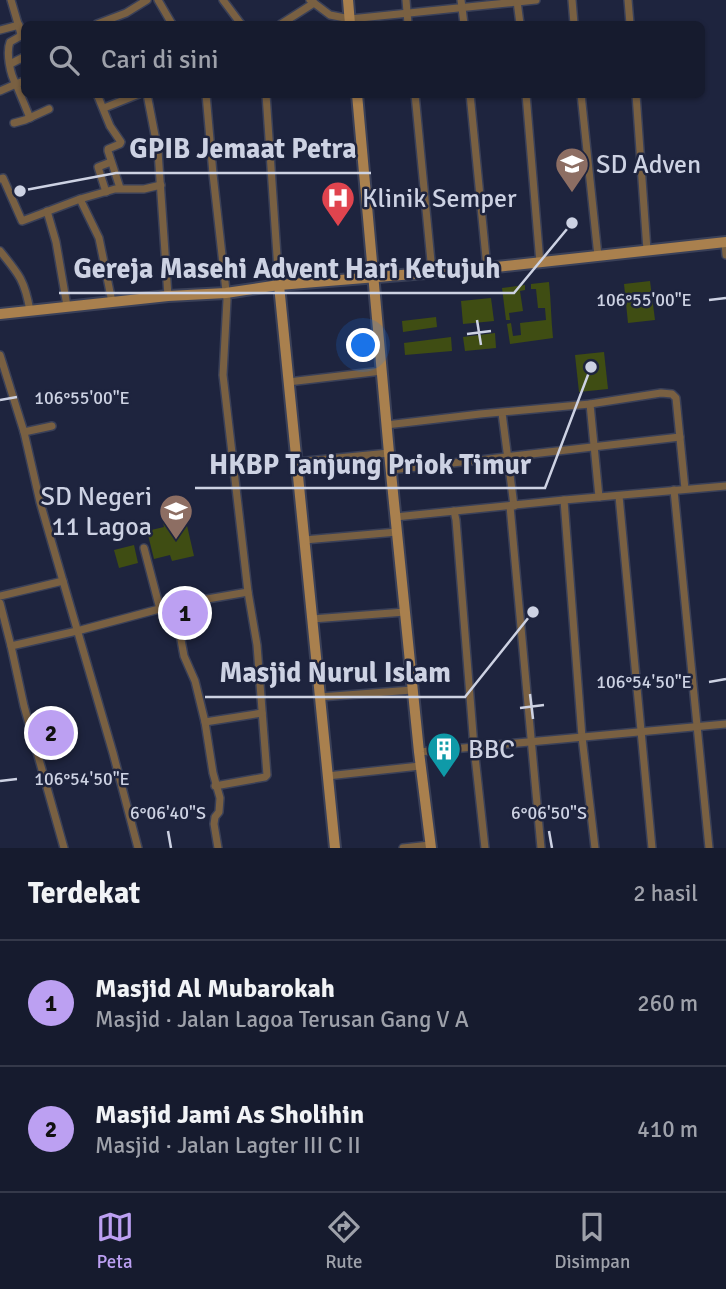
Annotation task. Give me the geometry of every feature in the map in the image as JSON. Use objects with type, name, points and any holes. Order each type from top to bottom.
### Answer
[{"type":"street","points":[[11,0],[21,34],[7,47],[12,78],[21,96]]},
{"type":"street","points":[[105,21],[147,0]]},
{"type":"street","points":[[158,0],[170,21]]},
{"type":"street","points":[[223,0],[239,21]]},
{"type":"street","points":[[348,0],[350,21]]},
{"type":"street","points":[[406,0],[408,21]]},
{"type":"street","points":[[356,21],[461,4],[536,0]]},
{"type":"street","points":[[572,0],[574,21]]},
{"type":"street","points":[[628,0],[630,21]]},
{"type":"street","points":[[285,21],[312,1],[330,15],[347,21]]},
{"type":"street","points":[[517,1],[520,21]]},
{"type":"street","points":[[0,30],[19,25]]},
{"type":"street","points":[[10,64],[21,58]]},
{"type":"street","points":[[0,91],[21,82]]},
{"type":"street","points":[[22,98],[30,118]]},
{"type":"street","points":[[99,98],[110,126],[121,142],[108,150],[120,188]]},
{"type":"street","points":[[104,108],[129,98]]},
{"type":"street","points":[[148,98],[158,151],[168,296]]},
{"type":"street","points":[[206,98],[226,293],[223,375],[248,592],[257,645],[267,777],[215,786]]},
{"type":"street","points":[[266,98],[279,285],[335,848]]},
{"type":"street","points":[[357,98],[386,425],[430,846],[403,848]]},
{"type":"street","points":[[415,98],[432,272]]},
{"type":"street","points":[[470,98],[487,268]]},
{"type":"street","points":[[526,98],[540,263]]},
{"type":"street","points":[[582,98],[598,256]]},
{"type":"street","points":[[636,98],[647,245]]},
{"type":"street","points":[[14,123],[48,109]]},
{"type":"street","points":[[106,192],[98,167],[111,162]]},
{"type":"street","points":[[0,179],[3,178],[22,220],[120,188],[144,189],[161,184]]},
{"type":"street","points":[[80,200],[99,238],[112,302]]},
{"type":"street","points":[[47,211],[56,242],[67,306]]},
{"type":"street","points":[[0,314],[168,296],[226,293],[279,285],[540,263],[598,256],[647,245],[725,243],[726,255]]},
{"type":"street","points":[[0,251],[21,276],[30,310]]},
{"type":"street","points":[[0,355],[24,432],[40,502],[138,848]]},
{"type":"street","points":[[288,382],[382,370]]},
{"type":"street","points":[[386,425],[672,394],[676,398],[685,489]]},
{"type":"street","points":[[590,404],[600,497]]},
{"type":"street","points":[[502,413],[541,848]]},
{"type":"street","points":[[24,432],[52,426]]},
{"type":"street","points":[[391,470],[680,437]]},
{"type":"street","points":[[296,462],[389,453]]},
{"type":"street","points":[[396,517],[726,486]]},
{"type":"street","points":[[674,491],[709,848]]},
{"type":"street","points":[[619,496],[653,848]]},
{"type":"street","points":[[564,500],[582,737],[595,848]]},
{"type":"street","points":[[454,511],[485,848]]},
{"type":"street","points":[[304,540],[397,532]]},
{"type":"street","points":[[144,548],[160,609]]},
{"type":"street","points":[[0,596],[63,581]]},
{"type":"street","points":[[11,646],[178,604],[248,592]]},
{"type":"street","points":[[0,604],[24,706],[64,848]]},
{"type":"street","points":[[178,604],[177,618],[184,656],[195,681],[205,722],[215,786],[221,804],[214,824],[218,848]]},
{"type":"street","points":[[312,619],[405,612]]},
{"type":"street","points":[[320,698],[412,690]]},
{"type":"street","points":[[205,722],[262,713]]},
{"type":"street","points":[[419,752],[726,724]]},
{"type":"street","points":[[327,776],[421,766]]},
{"type":"green space","points":[[650,281],[655,320],[628,323],[624,284]]},
{"type":"green space","points":[[549,282],[553,338],[510,344],[507,324],[511,323],[513,336],[521,335],[520,323],[546,320],[545,308],[538,308],[536,289],[531,289],[531,284]]},
{"type":"green space","points":[[525,285],[525,290],[520,291],[523,311],[509,313],[510,320],[506,320],[502,288]]},
{"type":"green space","points":[[491,298],[494,321],[463,324],[461,301]]},
{"type":"green space","points":[[436,317],[437,327],[403,332],[402,321]]},
{"type":"green space","points":[[495,333],[496,348],[465,351],[463,337]]},
{"type":"green space","points":[[451,337],[452,351],[405,355],[404,343]]},
{"type":"green space","points":[[604,352],[608,389],[579,392],[575,355]]},
{"type":"green space","points":[[183,508],[194,556],[172,561],[170,555],[154,559],[147,531],[164,527],[161,513]]},
{"type":"green space","points":[[134,545],[138,563],[119,568],[114,550]]},
{"type":"place","name":"GPIB Jemaat Petra","points":[[20,191]]},
{"type":"place","name":"SD Adven","points":[[572,194]]},
{"type":"place","name":"Gereja Masehi Advent Hari Ketujuh","points":[[572,223]]},
{"type":"place","name":"Klinik Semper","points":[[338,228]]},
{"type":"place","name":"HKBP Tanjung Priok Timur","points":[[591,367]]},
{"type":"place","name":"SD Negeri 11 Lagoa","points":[[176,541]]},
{"type":"place","name":"Masjid Nurul Islam","points":[[533,612]]},
{"type":"place","name":"Masjid Al Mubarokah","points":[[185,613]]},
{"type":"place","name":"Masjid Jami As Sholihin","points":[[51,733]]},
{"type":"place","name":"BBC","points":[[444,779]]}]
